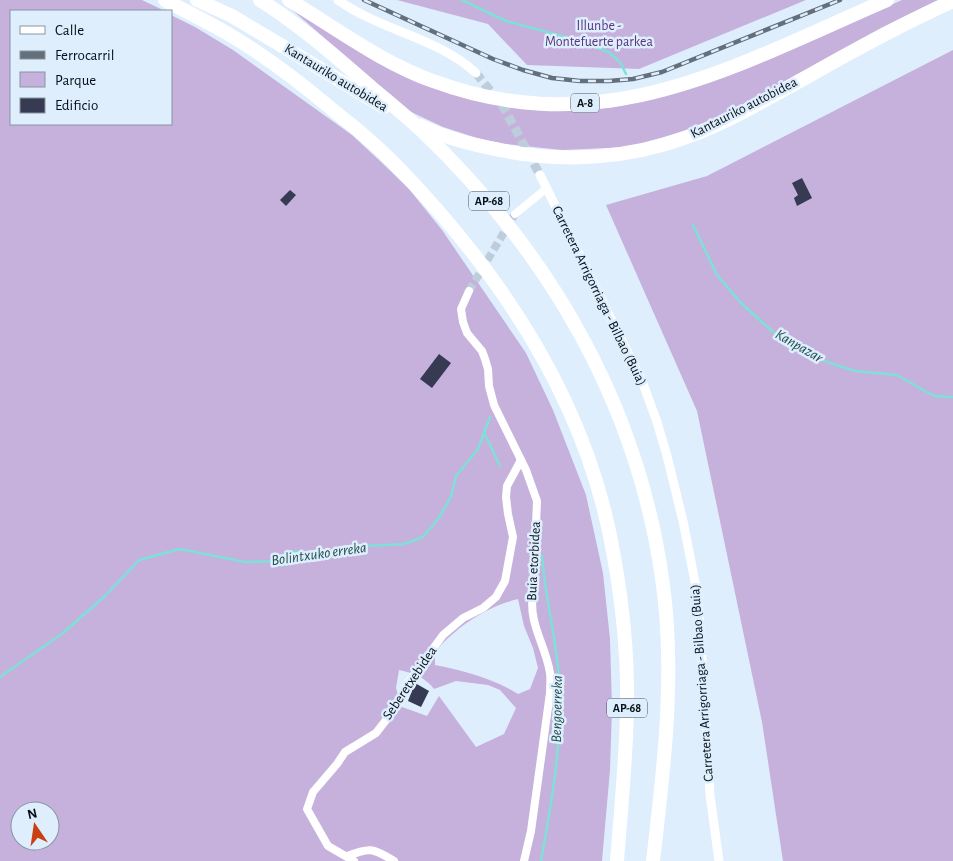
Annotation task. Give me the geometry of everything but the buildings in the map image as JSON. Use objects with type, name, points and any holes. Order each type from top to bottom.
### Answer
[{"type":"highway","name":"AP-68","points":[[165,0],[227,33],[307,89],[369,139],[430,201],[477,258],[512,306],[551,372],[573,418],[590,463],[608,527],[618,584],[625,657],[627,706],[617,861]]},
{"type":"highway","name":"Kantauriko autobidea","points":[[197,0],[232,16],[407,119],[438,134],[476,145],[557,158],[601,156],[644,150],[686,138],[739,114],[866,44],[953,1]]},
{"type":"highway","name":"AP-68","points":[[260,0],[351,70],[422,130],[465,175],[526,248],[558,294],[580,331],[603,377],[637,465],[649,508],[662,580],[666,621],[668,686],[665,746],[653,861]]},
{"type":"highway","name":"A-8","points":[[289,0],[360,44],[394,63],[433,81],[510,102],[543,105],[623,99],[696,81],[765,54],[887,0]]},
{"type":"street","points":[[338,0],[358,12],[422,39],[447,52],[476,73]]},
{"type":"street","name":"Carretera Arrigorriaga - Bilbao (Buia)","points":[[540,175],[642,382],[667,456],[683,521],[698,597],[706,704],[710,796],[719,861]]},
{"type":"street","points":[[515,214],[547,188]]},
{"type":"street","name":"Buia etorbidea","points":[[468,291],[461,309],[463,322],[467,333],[482,351],[485,358],[494,405],[532,485],[537,501],[531,606],[534,624],[550,673],[550,693],[531,831],[524,861]]},
{"type":"street","name":"Seberetxebidea","points":[[354,861],[328,846],[307,809],[314,792],[345,752],[376,733],[400,702],[408,684],[443,635],[463,618],[483,608],[496,597],[505,581],[513,537],[506,497],[508,486],[520,460]]},
{"type":"street","points":[[347,856],[363,850],[377,850],[394,861]]},
{"type":"green space","points":[[0,0],[142,0],[163,10],[10,10],[10,125],[172,125],[172,16],[233,50],[352,135],[409,189],[442,230],[526,353],[553,410],[586,495],[603,573],[610,639],[612,709],[610,770],[602,861],[0,861]],"holes":[[[518,599],[524,626],[533,648],[538,668],[530,689],[518,694],[478,676],[435,665],[435,652],[462,626],[494,607]],[[399,670],[427,681],[434,689],[456,681],[488,685],[500,690],[516,708],[504,734],[476,747],[439,696],[427,716],[402,707],[396,688]]]},
{"type":"green space","name":"Illunbe - Montefuerte parkea","points":[[397,0],[806,0],[639,69],[527,65],[488,24]]},
{"type":"green space","points":[[902,0],[938,0],[881,28],[733,110],[688,130],[629,147],[562,150],[505,144],[477,138],[443,127],[407,110],[290,8],[407,76],[451,94],[492,103],[576,109],[610,108],[652,99],[718,79],[827,34]]},
{"type":"green space","points":[[953,50],[953,861],[783,861],[762,722],[697,411],[606,205],[707,176]]},
{"type":"shaded area","points":[[293,550],[306,552],[307,560],[279,566],[277,561]]},
{"type":"waterway","points":[[462,0],[506,21],[584,42],[610,53],[620,62],[626,74]]},
{"type":"waterway","name":"Kanpazar","points":[[693,225],[717,275],[741,303],[781,339],[827,362],[855,371],[897,375],[934,396],[953,397]]},
{"type":"waterway","name":"Bolintxuko erreka","points":[[307,556],[333,553],[348,547],[404,544],[423,537],[438,519],[451,497],[456,476],[478,449],[490,417]]},
{"type":"waterway","name":"Bengoerreka","points":[[484,432],[500,466]]},
{"type":"waterway","name":"Bolintxuko erreka","points":[[0,677],[63,633],[106,595],[139,560],[180,549],[245,562],[279,561]]},
{"type":"waterway","name":"Bengoerreka","points":[[541,861],[556,770],[560,701],[558,663],[542,556]]},
{"type":"tunnel","points":[[476,73],[504,108],[540,175]]},
{"type":"tunnel","points":[[469,291],[515,214]]},
{"type":"railway","points":[[364,0],[493,59],[552,78],[580,81],[633,79],[662,72],[840,0]]}]
